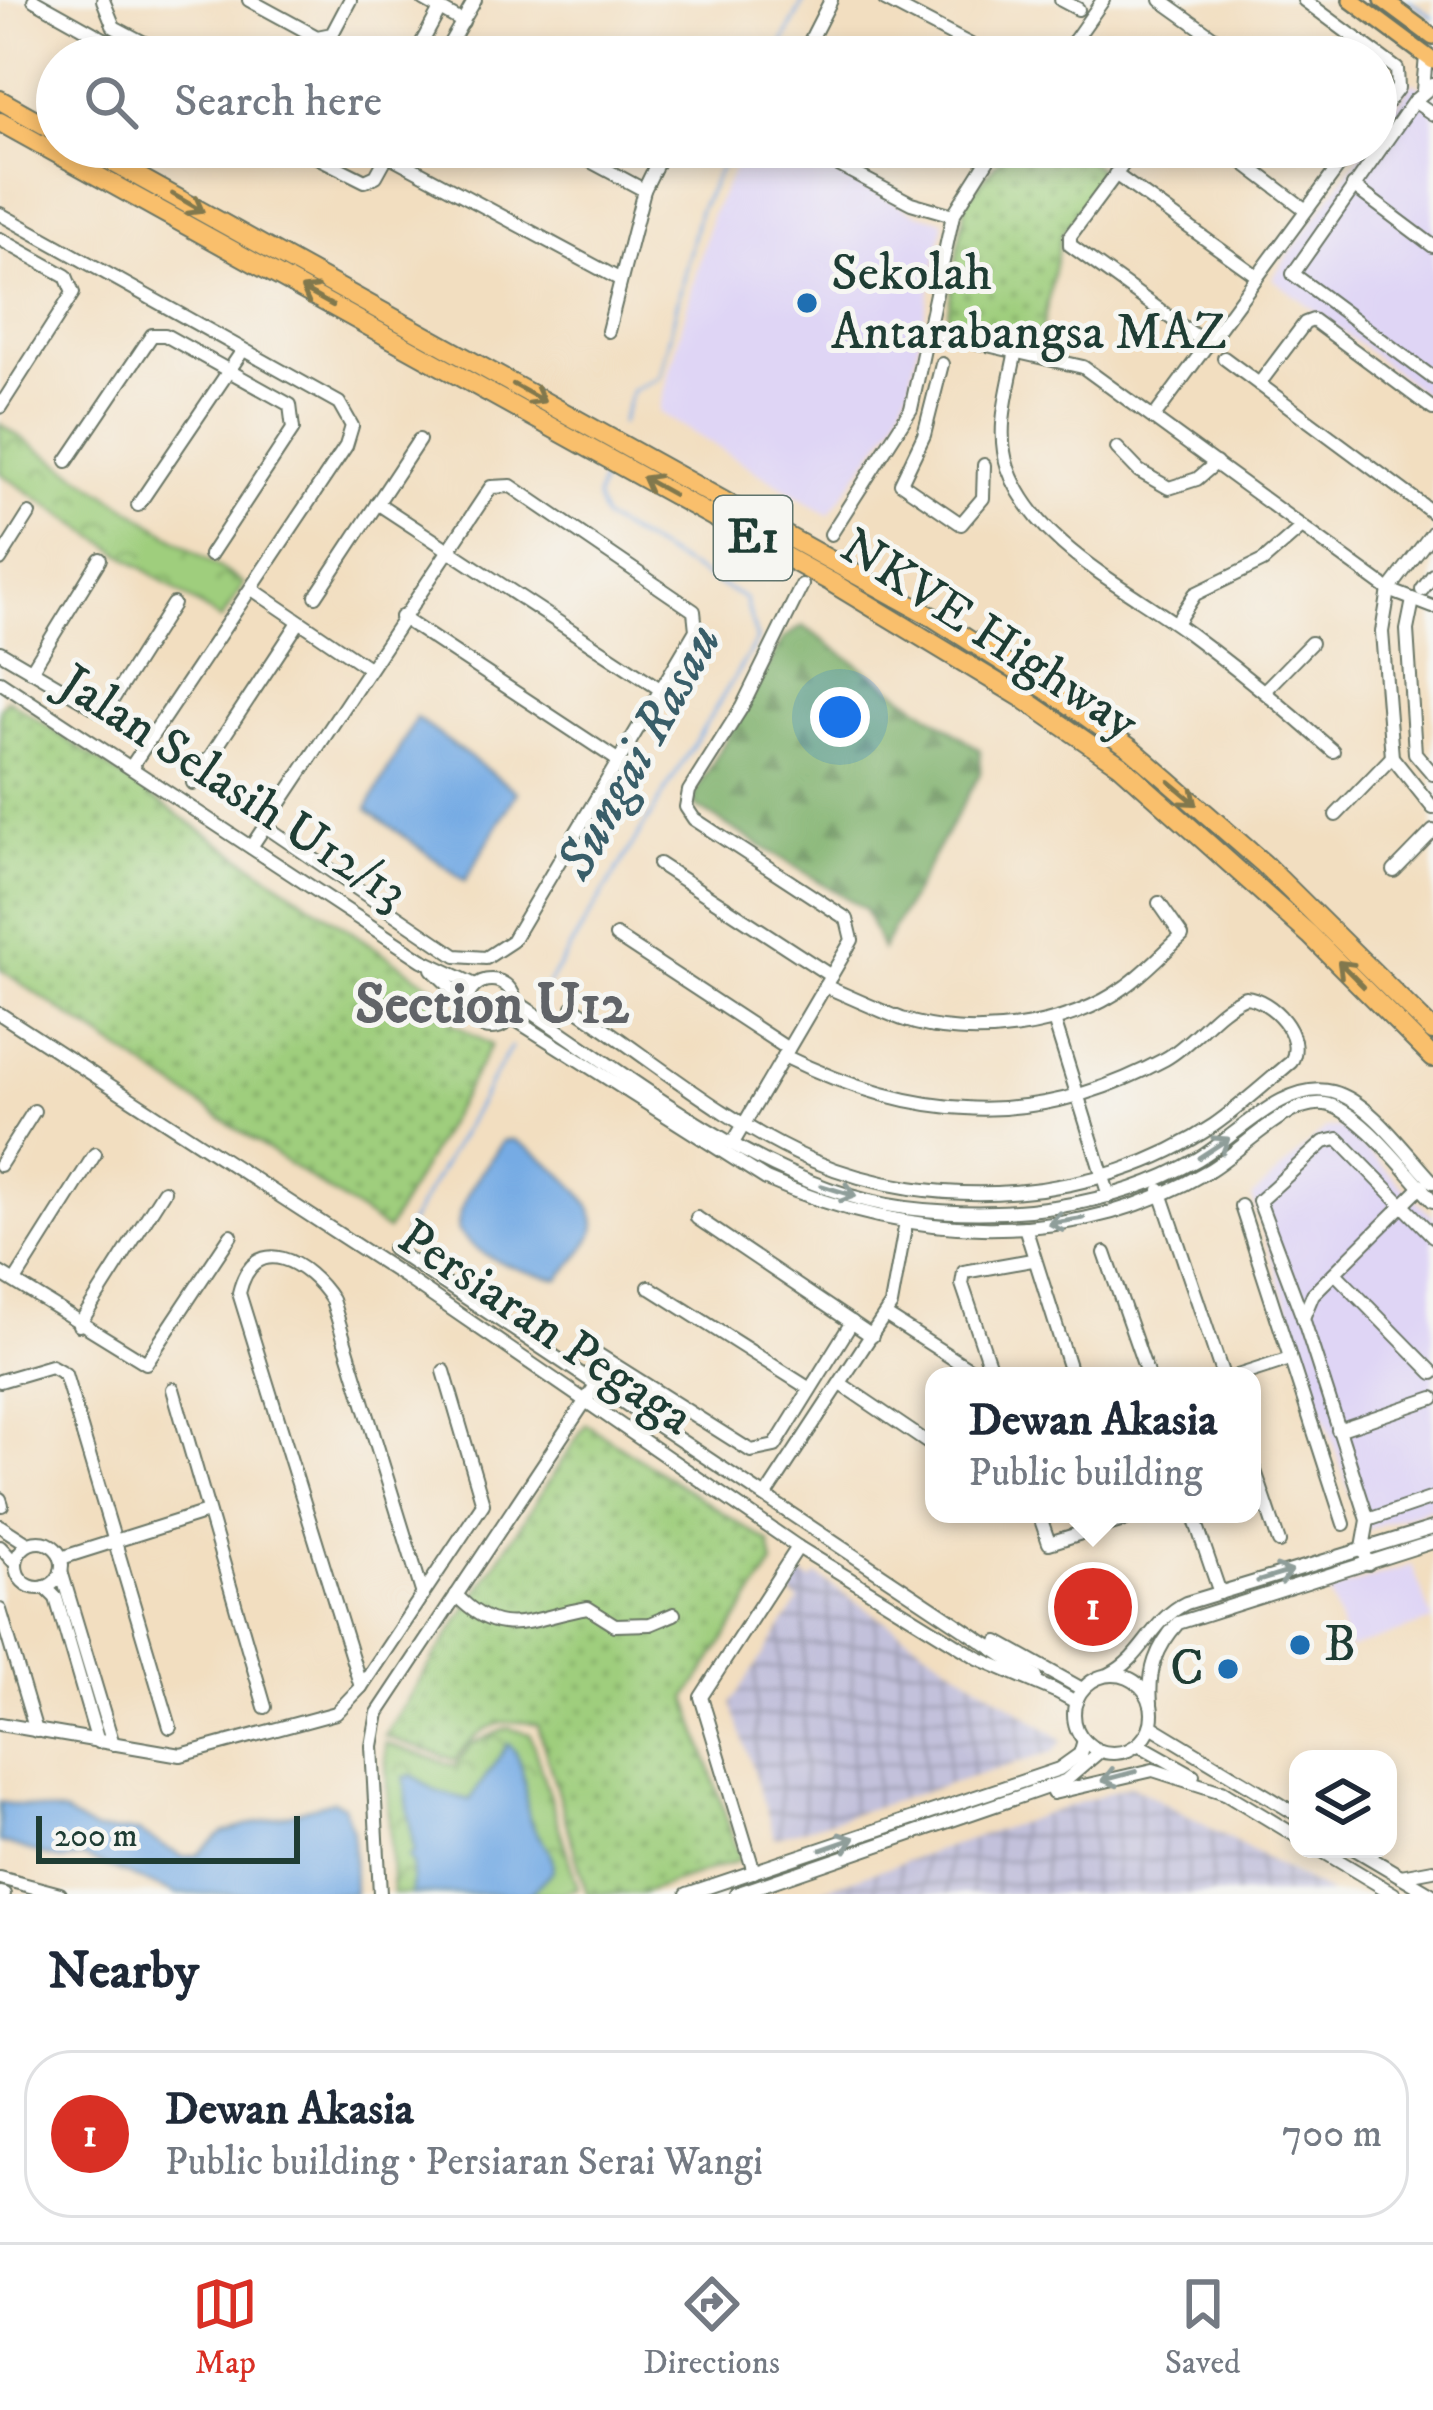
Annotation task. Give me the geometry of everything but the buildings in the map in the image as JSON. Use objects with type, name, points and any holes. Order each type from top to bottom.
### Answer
[{"type":"highway","points":[[0,100],[36,120]]},
{"type":"highway","name":"NKVE Highway","points":[[0,122],[36,142]]},
{"type":"highway","name":"NKVE Highway","points":[[83,168],[831,582],[1055,719],[1120,765],[1229,862],[1433,1058]]},
{"type":"highway","name":"E1","points":[[124,168],[931,616],[1069,704],[1133,751],[1264,864],[1433,1031]]},
{"type":"main road","points":[[1351,0],[1430,59]]},
{"type":"main road","points":[[1383,0],[1433,37]]},
{"type":"street","points":[[34,0],[98,36]]},
{"type":"street","points":[[103,0],[114,26],[132,36]]},
{"type":"street","points":[[249,0],[315,36]]},
{"type":"street","points":[[322,36],[332,34],[350,0]]},
{"type":"street","points":[[424,0],[463,22]]},
{"type":"street","points":[[455,36],[475,0]]},
{"type":"street","points":[[815,36],[831,0]]},
{"type":"street","points":[[885,0],[954,36]]},
{"type":"street","points":[[1061,0],[1078,9]]},
{"type":"street","points":[[1078,36],[1103,0]]},
{"type":"street","points":[[1161,0],[1212,36]]},
{"type":"street","points":[[1304,0],[1354,36]]},
{"type":"street","points":[[425,36],[440,9]]},
{"type":"street","points":[[1397,128],[1424,92],[1430,59]]},
{"type":"street","points":[[1424,92],[1433,114]]},
{"type":"street","points":[[336,168],[360,181],[376,176],[380,168]]},
{"type":"street","points":[[421,168],[619,278]]},
{"type":"street","points":[[603,168],[644,190]]},
{"type":"street","points":[[608,332],[644,190],[655,168]]},
{"type":"street","points":[[844,168],[911,203],[953,215]]},
{"type":"street","points":[[830,534],[904,425],[921,381],[953,215],[983,168]]},
{"type":"street","points":[[1120,168],[1070,236],[1072,248],[1208,345]]},
{"type":"street","points":[[1251,168],[1306,210]]},
{"type":"street","points":[[1154,417],[1337,168]]},
{"type":"street","points":[[1367,168],[1293,274],[1433,378]]},
{"type":"street","points":[[1115,174],[1257,276]]},
{"type":"street","points":[[1353,186],[1433,246]]},
{"type":"street","points":[[0,214],[340,404],[352,426],[346,446],[131,767]]},
{"type":"street","points":[[0,407],[73,287],[66,276],[2,243]]},
{"type":"street","points":[[1259,384],[1305,323],[1313,320],[1433,409]]},
{"type":"street","points":[[931,332],[1083,367],[1389,590],[1417,594],[1433,607]]},
{"type":"street","points":[[67,461],[146,338],[165,335],[290,405],[295,422],[210,555]]},
{"type":"street","points":[[139,505],[242,350]]},
{"type":"street","points":[[1016,350],[1002,418],[1005,454],[1008,470],[1040,522],[1265,690],[1333,751]]},
{"type":"street","points":[[1224,358],[1428,510],[1433,493]]},
{"type":"street","points":[[942,364],[924,435],[901,478],[902,487],[962,524],[983,498],[984,464]]},
{"type":"street","points":[[316,596],[419,440]]},
{"type":"street","points":[[1117,448],[1159,486],[1169,488],[1197,479],[1216,463]]},
{"type":"street","points":[[984,464],[1005,454]]},
{"type":"street","points":[[984,464],[990,471],[1008,470]]},
{"type":"street","points":[[251,847],[487,490],[500,483],[673,596],[696,616],[696,630],[595,803],[512,941],[495,955],[456,956],[265,826]]},
{"type":"street","points":[[377,503],[661,689]]},
{"type":"street","points":[[0,560],[29,514]]},
{"type":"street","points":[[1176,623],[1195,594],[1263,562],[1302,526]]},
{"type":"street","points":[[1433,532],[1389,590],[1382,632],[1392,757],[1433,808]]},
{"type":"street","points":[[31,671],[100,559]]},
{"type":"street","points":[[1433,575],[1417,594],[1407,630],[1415,753],[1433,774]]},
{"type":"street","points":[[733,1143],[852,940],[847,919],[694,819],[686,807],[688,791],[742,707],[802,585]]},
{"type":"street","points":[[251,589],[367,667]]},
{"type":"street","points":[[0,652],[104,713],[173,604]]},
{"type":"street","points":[[401,617],[619,761]]},
{"type":"street","points":[[193,783],[299,622]]},
{"type":"street","points":[[1265,690],[1311,643]]},
{"type":"street","name":"Jalan Selasih U12/13","points":[[1,685],[422,960],[475,985]]},
{"type":"street","points":[[1336,815],[1392,757]]},
{"type":"street","points":[[1394,871],[1433,831]]},
{"type":"street","points":[[659,864],[828,981],[906,1020],[979,1031],[1054,1019],[1124,989],[1181,936],[1159,903]]},
{"type":"street","points":[[573,1007],[745,1123],[811,1160],[863,1179],[981,1195],[1102,1174],[1150,1159],[1210,1127],[1292,1062],[1297,1042],[1258,998],[1240,998],[1167,1058],[1078,1095],[981,1112],[885,1099],[786,1052],[616,936]]},
{"type":"street","name":"Jalan Selasih U12/13","points":[[422,960],[466,1002]]},
{"type":"street","points":[[515,1001],[511,1017],[499,1027],[483,1027],[471,1018],[466,1002],[475,985],[489,979],[503,982],[515,1001],[733,1143],[811,1182],[906,1208],[1001,1213],[1109,1196],[1199,1158],[1294,1095],[1315,1089],[1355,1102],[1428,1183],[1433,1201]]},
{"type":"street","name":"Persiaran Pegaga","points":[[0,1014],[405,1277],[798,1547],[978,1658],[1055,1691],[1079,1696]]},
{"type":"street","points":[[511,1017],[766,1179],[806,1197],[906,1225],[1025,1227],[1112,1211],[1162,1194],[1250,1145],[1287,1114],[1318,1103],[1347,1112],[1428,1183]]},
{"type":"street","points":[[1054,1019],[1109,1196]]},
{"type":"street","points":[[0,1165],[34,1111]]},
{"type":"street","points":[[1368,1564],[1364,1548],[1368,1520],[1304,1318],[1258,1205],[1261,1197],[1333,1138],[1433,1236]]},
{"type":"street","points":[[15,1281],[95,1154]]},
{"type":"street","points":[[1156,1179],[1220,1367]]},
{"type":"street","points":[[1304,1318],[1313,1294],[1428,1183]]},
{"type":"street","points":[[79,1325],[164,1191]]},
{"type":"street","points":[[1240,1206],[1344,1524]]},
{"type":"street","points":[[767,1494],[885,1315],[906,1208]]},
{"type":"street","points":[[697,1218],[872,1336]]},
{"type":"street","points":[[1025,1227],[1069,1367]]},
{"type":"street","points":[[0,1274],[146,1363],[231,1235]]},
{"type":"street","name":"Persiaran Pegaga","points":[[393,1249],[1079,1696]]},
{"type":"street","points":[[1105,1252],[1145,1367]]},
{"type":"street","points":[[361,1687],[239,1293],[252,1265],[275,1256],[322,1284],[423,1594]]},
{"type":"street","points":[[990,1367],[962,1284],[964,1272],[1033,1260]]},
{"type":"street","points":[[1336,1274],[1433,1373]]},
{"type":"street","points":[[650,1287],[810,1389]]},
{"type":"street","points":[[885,1315],[966,1367]]},
{"type":"street","points":[[599,1354],[759,1452],[775,1446],[852,1322]]},
{"type":"street","points":[[1261,1368],[1290,1359]]},
{"type":"street","points":[[0,1381],[58,1367],[68,1380],[170,1727]]},
{"type":"street","points":[[0,1724],[201,1754],[335,1713],[361,1687],[483,1504],[444,1371]]},
{"type":"street","points":[[380,1894],[372,1728],[598,1382]]},
{"type":"street","points":[[841,1384],[925,1441]]},
{"type":"street","points":[[173,1389],[265,1707]]},
{"type":"street","points":[[1338,1430],[1433,1398]]},
{"type":"street","points":[[1261,1496],[1279,1542]]},
{"type":"street","points":[[1368,1520],[1433,1498]]},
{"type":"street","points":[[45,1587],[61,1564],[113,1540],[207,1512]]},
{"type":"street","points":[[1042,1523],[1049,1543],[1104,1523]]},
{"type":"street","points":[[1196,1523],[1220,1593]]},
{"type":"street","points":[[0,1526],[28,1544],[45,1543],[61,1564],[106,1743]]},
{"type":"street","points":[[1433,1528],[1169,1611],[1133,1663],[1079,1696],[1074,1715],[1084,1740],[1113,1753],[1138,1744],[1150,1726],[1149,1677],[1158,1649],[1178,1622],[1433,1542]]},
{"type":"street","points":[[16,1564],[28,1544]]},
{"type":"street","points":[[0,1547],[16,1564],[22,1580],[45,1587],[56,1598],[106,1743]]},
{"type":"street","points":[[754,1872],[701,1697],[798,1547]]},
{"type":"street","points":[[456,1595],[479,1619],[499,1625],[588,1608],[615,1625],[631,1626],[674,1614]]},
{"type":"street","points":[[0,1610],[36,1731]]},
{"type":"street","name":"Persiaran Pegaga","points":[[960,1622],[1055,1691]]},
{"type":"street","points":[[1110,1674],[1131,1678],[1151,1703]]},
{"type":"street","points":[[1150,1726],[1289,1810]]},
{"type":"street","points":[[687,1894],[1059,1769],[1080,1754],[1084,1740]]},
{"type":"street","points":[[1138,1744],[1289,1831]]},
{"type":"street","points":[[736,1894],[1065,1781],[1100,1751]]},
{"type":"street","points":[[1012,1801],[1135,1770],[1172,1774],[1225,1792]]},
{"type":"street","points":[[1334,1858],[1394,1894]]},
{"type":"street","points":[[1370,1858],[1431,1894]]},
{"type":"street","points":[[1400,1876],[1433,1870]]},
{"type":"street","points":[[0,1878],[60,1894]]},
{"type":"shaded area","points":[[1413,82],[1433,95],[1433,401],[1272,278],[1351,168],[1397,168],[1397,104]]},
{"type":"shaded area","name":"Sekolah Antarabangsa MAZ","points":[[735,168],[826,168],[915,213],[944,221],[910,384],[895,421],[829,515],[659,412],[712,214]]},
{"type":"shaded area","points":[[1326,1128],[1344,1128],[1433,1217],[1433,1507],[1362,1531],[1252,1197]]},
{"type":"shaded area","points":[[1412,1565],[1433,1621],[1349,1649],[1329,1592]]},
{"type":"shaded area","points":[[795,1570],[812,1581],[816,1575],[1063,1740],[1053,1752],[775,1838],[731,1703],[799,1601],[783,1588]]},
{"type":"shaded area","points":[[1131,1785],[1331,1894],[808,1894]]},
{"type":"green space","points":[[993,168],[1098,168],[1106,175],[1061,235],[1039,345],[946,324],[966,200]]},
{"type":"green space","points":[[0,424],[244,584],[221,620],[0,473]]},
{"type":"green space","points":[[803,626],[980,750],[980,773],[882,949],[865,909],[694,805],[695,794],[784,638]]},
{"type":"green space","points":[[7,699],[445,995],[452,1023],[491,1045],[387,1230],[0,969],[0,709]]},
{"type":"green space","points":[[586,1424],[769,1543],[773,1564],[687,1698],[740,1860],[640,1894],[587,1894],[538,1725],[512,1722],[490,1727],[455,1760],[384,1736]]},
{"type":"green space","points":[[508,1728],[530,1734],[578,1888],[560,1894],[393,1894],[385,1743],[455,1766],[471,1744]]},
{"type":"water","points":[[416,718],[517,792],[465,881],[367,809]]},
{"type":"water","points":[[514,1140],[568,1180],[595,1222],[590,1240],[559,1279],[504,1264],[458,1231],[462,1207],[474,1184],[503,1141]]},
{"type":"water","points":[[508,1744],[519,1759],[529,1817],[551,1856],[552,1871],[530,1894],[412,1894],[413,1864],[408,1856],[414,1852],[404,1778],[412,1775],[438,1792],[470,1800]]},
{"type":"water","points":[[333,1801],[343,1806],[353,1831],[354,1894],[177,1894],[83,1857],[63,1861],[0,1842],[0,1802],[65,1814],[94,1831],[138,1832],[183,1857],[197,1855],[222,1833]]},
{"type":"waterway","name":"Sungai Rasau","points":[[786,36],[804,0]]},
{"type":"waterway","points":[[1408,0],[1433,18]]},
{"type":"waterway","name":"Sungai Rasau","points":[[621,423],[632,391],[660,377],[699,211],[720,168]]},
{"type":"waterway","name":"Sungai Rasau","points":[[542,994],[757,640],[745,599],[604,519],[596,498],[604,474]]},
{"type":"waterway","name":"Sungai Rasau","points":[[404,1233],[511,1047]]},
{"type":"place","name":"Sekolah Antarabangsa MAZ","points":[[807,303]]},
{"type":"place","name":"Dewan Akasia","points":[[1093,1607]]},
{"type":"place","name":"B","points":[[1300,1645]]},
{"type":"place","name":"C","points":[[1228,1669]]},
{"type":"district","name":"Section U12","points":[[492,1005]]}]
